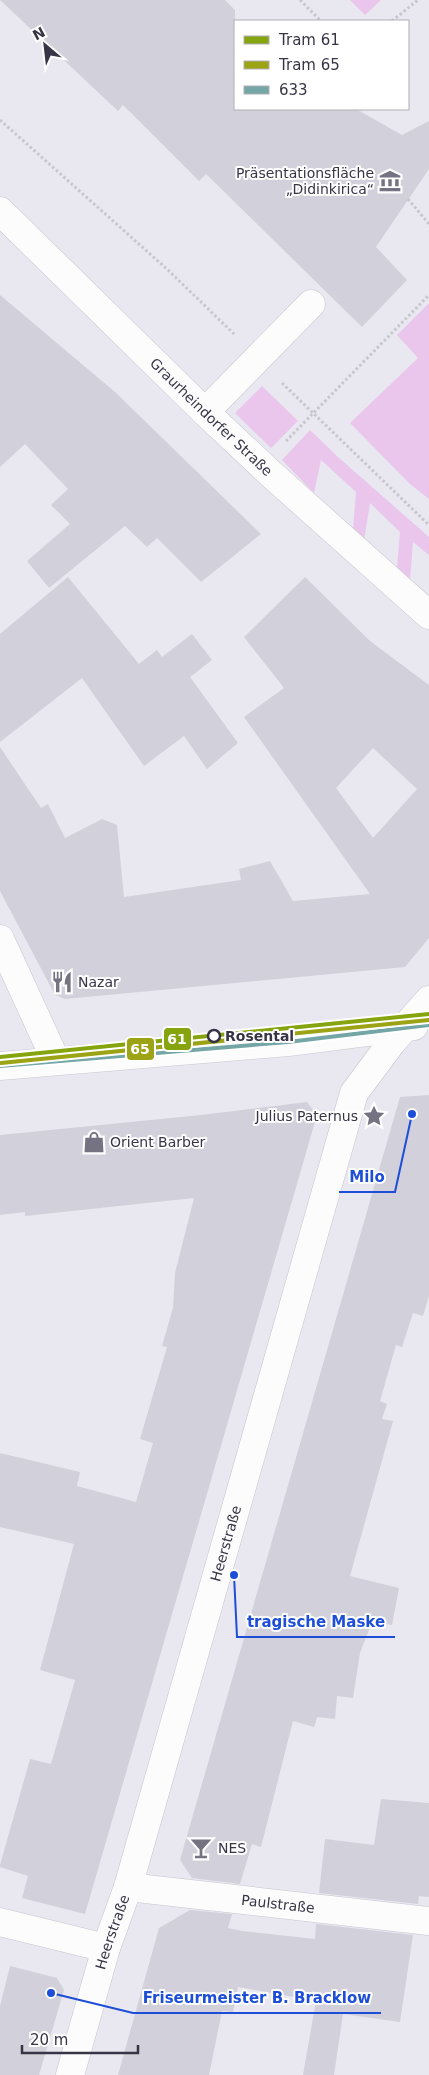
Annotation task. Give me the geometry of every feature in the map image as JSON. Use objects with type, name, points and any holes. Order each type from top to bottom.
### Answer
[{"type":"street","name":"Graurheindorfer Straße","points":[[0,211],[205,412],[429,615]]},
{"type":"street","points":[[205,412],[311,304]]},
{"type":"street","points":[[0,939],[50,1052],[56,1061]]},
{"type":"street","name":"Heerstraße","points":[[70,2075],[106,1948],[128,1887],[354,1093],[421,1028],[429,1000]]},
{"type":"street","points":[[0,1066],[288,1042],[421,1028]]},
{"type":"street","name":"Paulstraße","points":[[128,1887],[429,1920]]},
{"type":"street","points":[[0,1922],[106,1948]]},
{"type":"path","points":[[300,0],[320,20]]},
{"type":"path","points":[[393,20],[418,0]]},
{"type":"path","points":[[0,120],[168,270],[429,525]]},
{"type":"path","points":[[408,199],[429,224]]},
{"type":"path","points":[[314,413],[429,295]]},
{"type":"shaded area","points":[[350,0],[381,0],[365,15]]},
{"type":"shaded area","points":[[429,303],[429,499],[410,484],[350,423],[418,358],[397,335]]},
{"type":"shaded area","points":[[262,386],[298,421],[271,448],[235,413]]},
{"type":"shaded area","points":[[310,430],[429,537],[429,555],[413,542],[410,580],[397,568],[400,532],[370,503],[364,541],[353,528],[356,492],[321,460],[314,493],[282,460]]},
{"type":"building","points":[[0,0],[225,0],[235,10],[234,110],[358,110],[402,135],[429,121],[429,169],[376,247],[407,280],[362,327],[206,174],[199,181],[123,105],[118,111]]},
{"type":"building","points":[[0,295],[115,392],[261,534],[201,582],[157,538],[147,547],[125,526],[49,588],[27,561],[70,524],[51,505],[68,489],[25,444],[0,467]]},
{"type":"building","points":[[68,577],[139,664],[157,650],[162,657],[192,634],[212,660],[190,677],[238,743],[207,769],[184,736],[144,766],[82,678],[0,742],[0,634]]},
{"type":"building","points":[[305,577],[370,641],[429,685],[429,938],[405,967],[65,999],[55,995],[0,891],[0,747],[41,808],[48,804],[65,838],[102,819],[117,825],[124,897],[241,880],[239,869],[270,861],[293,901],[370,894],[244,717],[284,688],[244,637]],"holes":[[[373,748],[417,789],[373,838],[336,788]]]},
{"type":"building","points":[[429,1095],[429,1296],[423,1316],[413,1313],[402,1347],[396,1345],[380,1401],[387,1404],[382,1419],[393,1421],[350,1576],[399,1588],[392,1625],[372,1622],[360,1653],[353,1698],[337,1696],[335,1719],[317,1717],[314,1727],[293,1721],[261,1847],[252,1844],[240,1884],[192,1878],[180,1860],[400,1097]]},
{"type":"building","points":[[307,1102],[317,1115],[85,1914],[22,1898],[28,1876],[0,1867],[0,1865],[30,1759],[51,1764],[75,1680],[40,1670],[74,1544],[0,1527],[0,1453],[80,1472],[77,1486],[136,1502],[153,1443],[140,1439],[167,1347],[162,1346],[173,1308],[175,1273],[194,1198],[25,1216],[25,1212],[0,1215],[0,1135],[201,1115]]},
{"type":"building","points":[[381,1799],[429,1803],[429,1897],[419,1896],[418,1904],[319,1893],[325,1839],[374,1845]]},
{"type":"building","points":[[190,1910],[232,1914],[228,1928],[242,1931],[315,1939],[316,1924],[413,1935],[400,2022],[343,2014],[334,2075],[303,2075],[316,2001],[238,1987],[233,2012],[222,2011],[209,2075],[118,2075],[159,1928]]},
{"type":"building","points":[[10,1966],[57,1978],[64,1990],[39,2075],[0,2075],[0,2006]]},
{"type":"tram line","name":"61","points":[[0,1057],[429,1014]]},
{"type":"tram line","name":"65","points":[[1,1063],[429,1020]]},
{"type":"transit line","name":"633","points":[[0,1066],[288,1042],[429,1025]]},
{"type":"place","name":"Präsentationsfläche „Didinkirica“","points":[[390,181]]},
{"type":"place","name":"Nazar","points":[[62,982]]},
{"type":"place","name":"Rosental","points":[[214,1036]]},
{"type":"place","name":"Milo","points":[[412,1114]]},
{"type":"place","name":"Julius Paternus","points":[[374,1116]]},
{"type":"place","name":"Orient Barber","points":[[94,1142]]},
{"type":"place","name":"tragische Maske","points":[[234,1575]]},
{"type":"place","name":"NES","points":[[201,1848]]},
{"type":"place","name":"Friseurmeister B. Bracklow","points":[[51,1993]]}]
